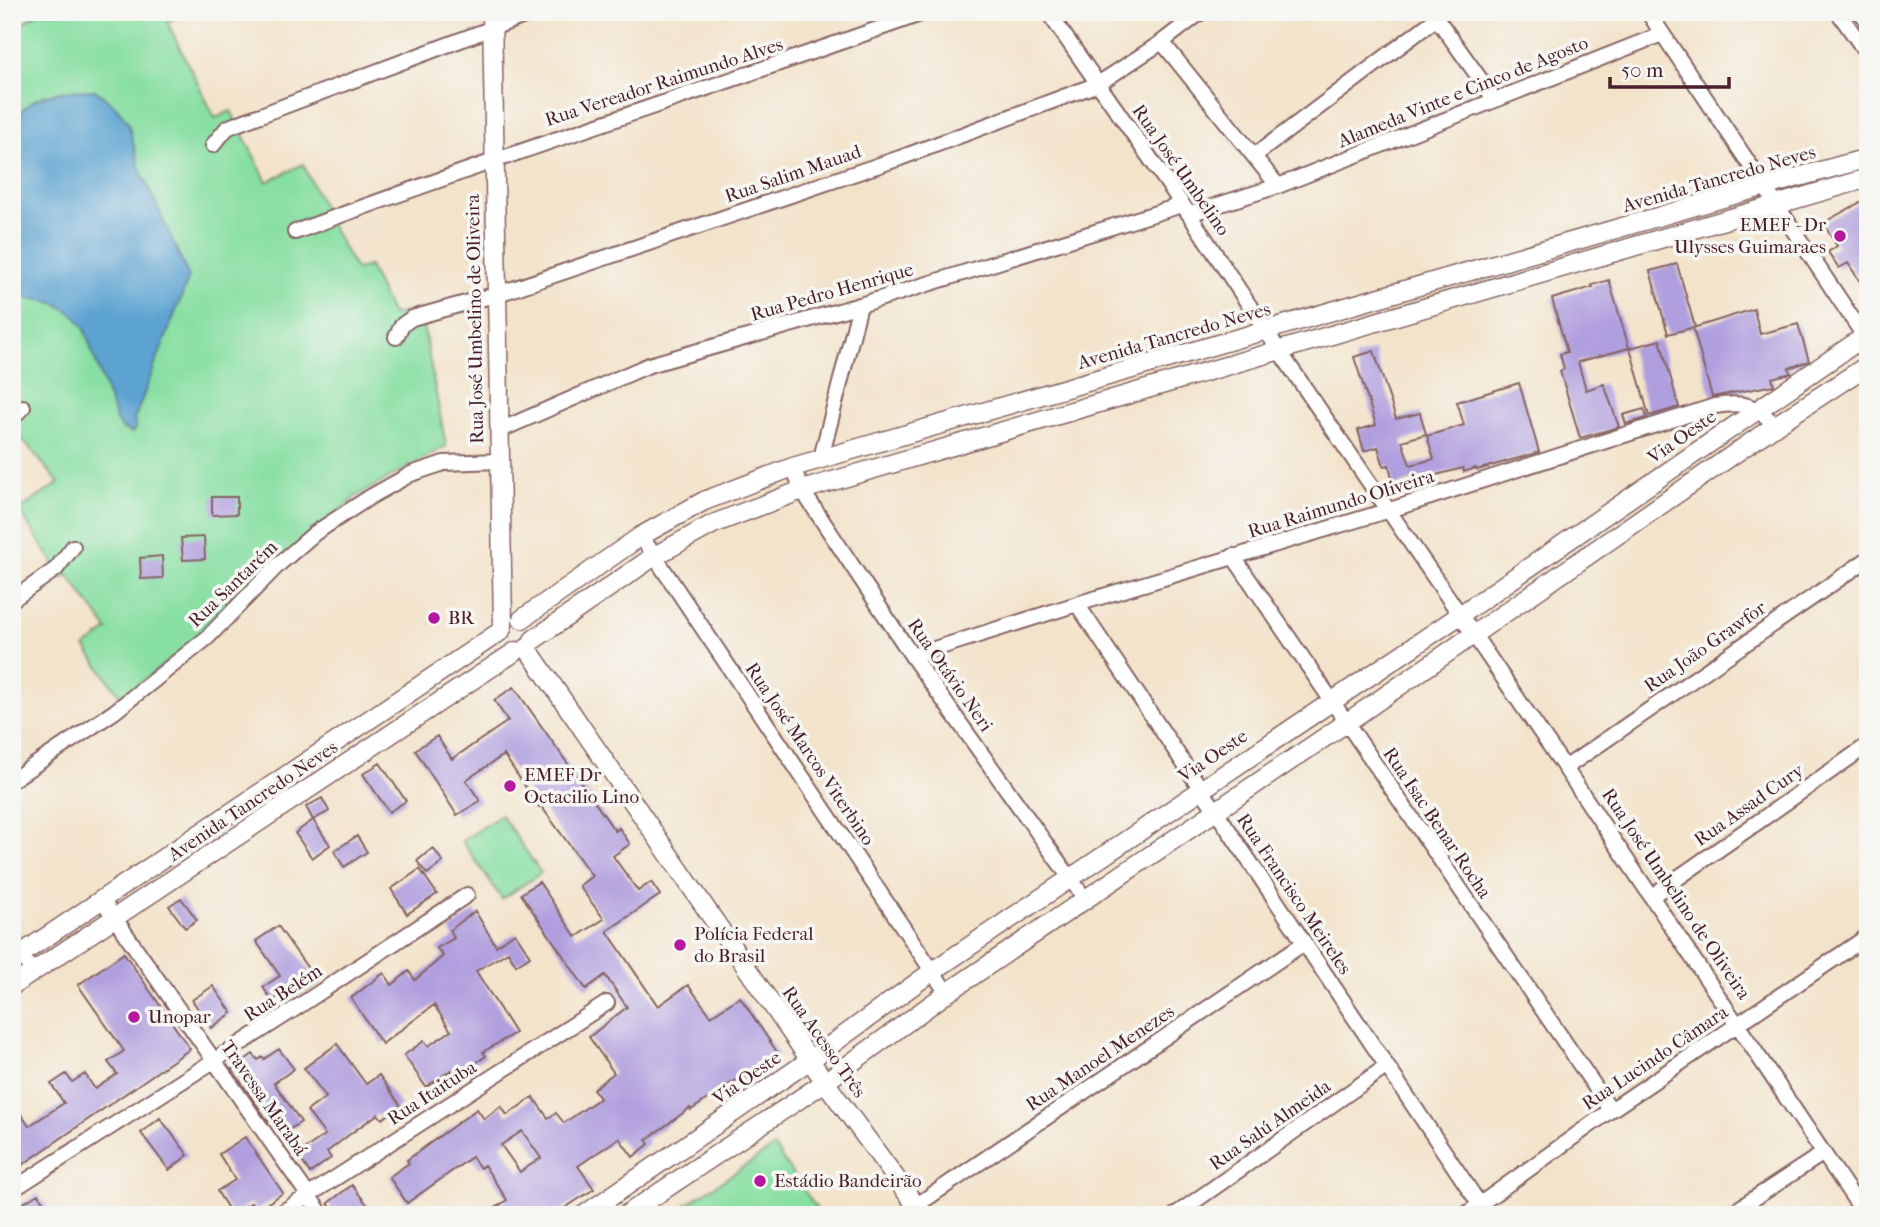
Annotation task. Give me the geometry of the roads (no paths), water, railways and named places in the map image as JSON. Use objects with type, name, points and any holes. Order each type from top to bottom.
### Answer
[{"type":"street","points":[[214,145],[219,136],[234,125],[492,20],[535,12]]},
{"type":"street","name":"Rua Vereador Raimundo Alves","points":[[493,159],[753,74],[926,12]]},
{"type":"street","name":"Rua José Umbelino","points":[[1048,12],[1390,510]]},
{"type":"street","name":"Rua Salim Mauad","points":[[396,337],[402,325],[412,318],[498,295],[887,163],[1098,84],[1162,42],[1201,12]]},
{"type":"street","points":[[1648,12],[1866,338]]},
{"type":"street","points":[[1838,12],[1868,55]]},
{"type":"street","points":[[1861,12],[1868,22]]},
{"type":"street","points":[[1254,156],[1435,15],[1494,100]]},
{"type":"street","name":"Rua José Umbelino de Oliveira","points":[[492,20],[503,593],[511,623]]},
{"type":"street","name":"Alameda Vinte e Cinco de Agosto","points":[[1185,209],[1278,187],[1662,34]]},
{"type":"street","points":[[1162,42],[1278,187]]},
{"type":"street","name":"Avenida Tancredo Neves","points":[[15,951],[102,900],[641,536],[704,501],[821,458],[1868,158]]},
{"type":"street","points":[[295,232],[493,159]]},
{"type":"street","name":"Avenida Tancredo Neves","points":[[12,986],[525,646],[653,557],[713,524],[802,490],[1868,178]]},
{"type":"street","name":"Rua Pedro Henrique","points":[[498,431],[649,365],[1185,209]]},
{"type":"street","points":[[821,458],[860,305]]},
{"type":"street","name":"Via Oeste","points":[[584,1215],[810,1060],[933,971],[1866,338]]},
{"type":"street","points":[[626,1215],[825,1082],[947,993],[1474,636],[1776,425],[1868,365]]},
{"type":"street","name":"Rua Raimundo Oliveira","points":[[912,656],[1390,510],[1715,406],[1747,404],[1758,410]]},
{"type":"street","points":[[1758,410],[1776,425]]},
{"type":"street","name":"Rua Santarém","points":[[12,780],[114,712],[207,638],[278,565],[315,533],[411,474],[444,463],[499,461]]},
{"type":"street","name":"Rua Otávio Neri","points":[[793,467],[802,490],[912,656],[1085,900]]},
{"type":"street","name":"Rua José Umbelino de Oliveira","points":[[1390,510],[1739,1025],[1864,1215]]},
{"type":"street","name":"Rua José Marcos Viterbino","points":[[641,536],[947,993]]},
{"type":"street","points":[[12,600],[56,569],[73,547]]},
{"type":"street","name":"Rua Isac Benar Rocha","points":[[1233,556],[1611,1110]]},
{"type":"street","name":"Rua João Grawfor","points":[[1565,768],[1868,559]]},
{"type":"street","name":"Rua Francisco Meireles","points":[[1076,604],[1480,1205]]},
{"type":"street","points":[[511,623],[530,624],[534,634],[525,646],[510,649],[503,642],[511,623]]},
{"type":"street","name":"Rua Acesso Três","points":[[525,646],[825,1082],[920,1210]]},
{"type":"street","points":[[413,690],[427,709]]},
{"type":"street","name":"Rua Assad Cury","points":[[1652,896],[1868,745]]},
{"type":"street","name":"Rua Belém","points":[[12,1190],[467,895]]},
{"type":"street","name":"Travessa Marabá","points":[[102,900],[322,1215]]},
{"type":"street","name":"Rua Lucindo Câmara","points":[[1465,1215],[1611,1110],[1868,936]]},
{"type":"street","name":"Rua Manoel Menezes","points":[[920,1210],[1304,943]]},
{"type":"street","points":[[15,951],[33,972]]},
{"type":"street","name":"Rua Itaituba","points":[[278,1215],[607,1003]]},
{"type":"street","name":"Rua Salú Almeida","points":[[1175,1215],[1387,1066]]},
{"type":"street","points":[[1729,1215],[1822,1154]]},
{"type":"water","points":[[95,90],[116,107],[128,122],[140,169],[189,277],[134,420],[136,426],[132,433],[121,428],[117,422],[84,328],[78,319],[53,303],[12,298],[12,127],[18,115],[36,99],[58,92]]},
{"type":"place","name":"EMEF - Dr Ulysses Guimaraes","points":[[1840,236]]},
{"type":"place","name":"BR","points":[[434,618]]},
{"type":"place","name":"EMEF Dr Octacilio Lino","points":[[510,786]]},
{"type":"place","name":"Polícia Federal do Brasil","points":[[680,945]]},
{"type":"place","name":"Unopar","points":[[134,1017]]},
{"type":"place","name":"Estádio Bandeirão","points":[[760,1181]]}]
